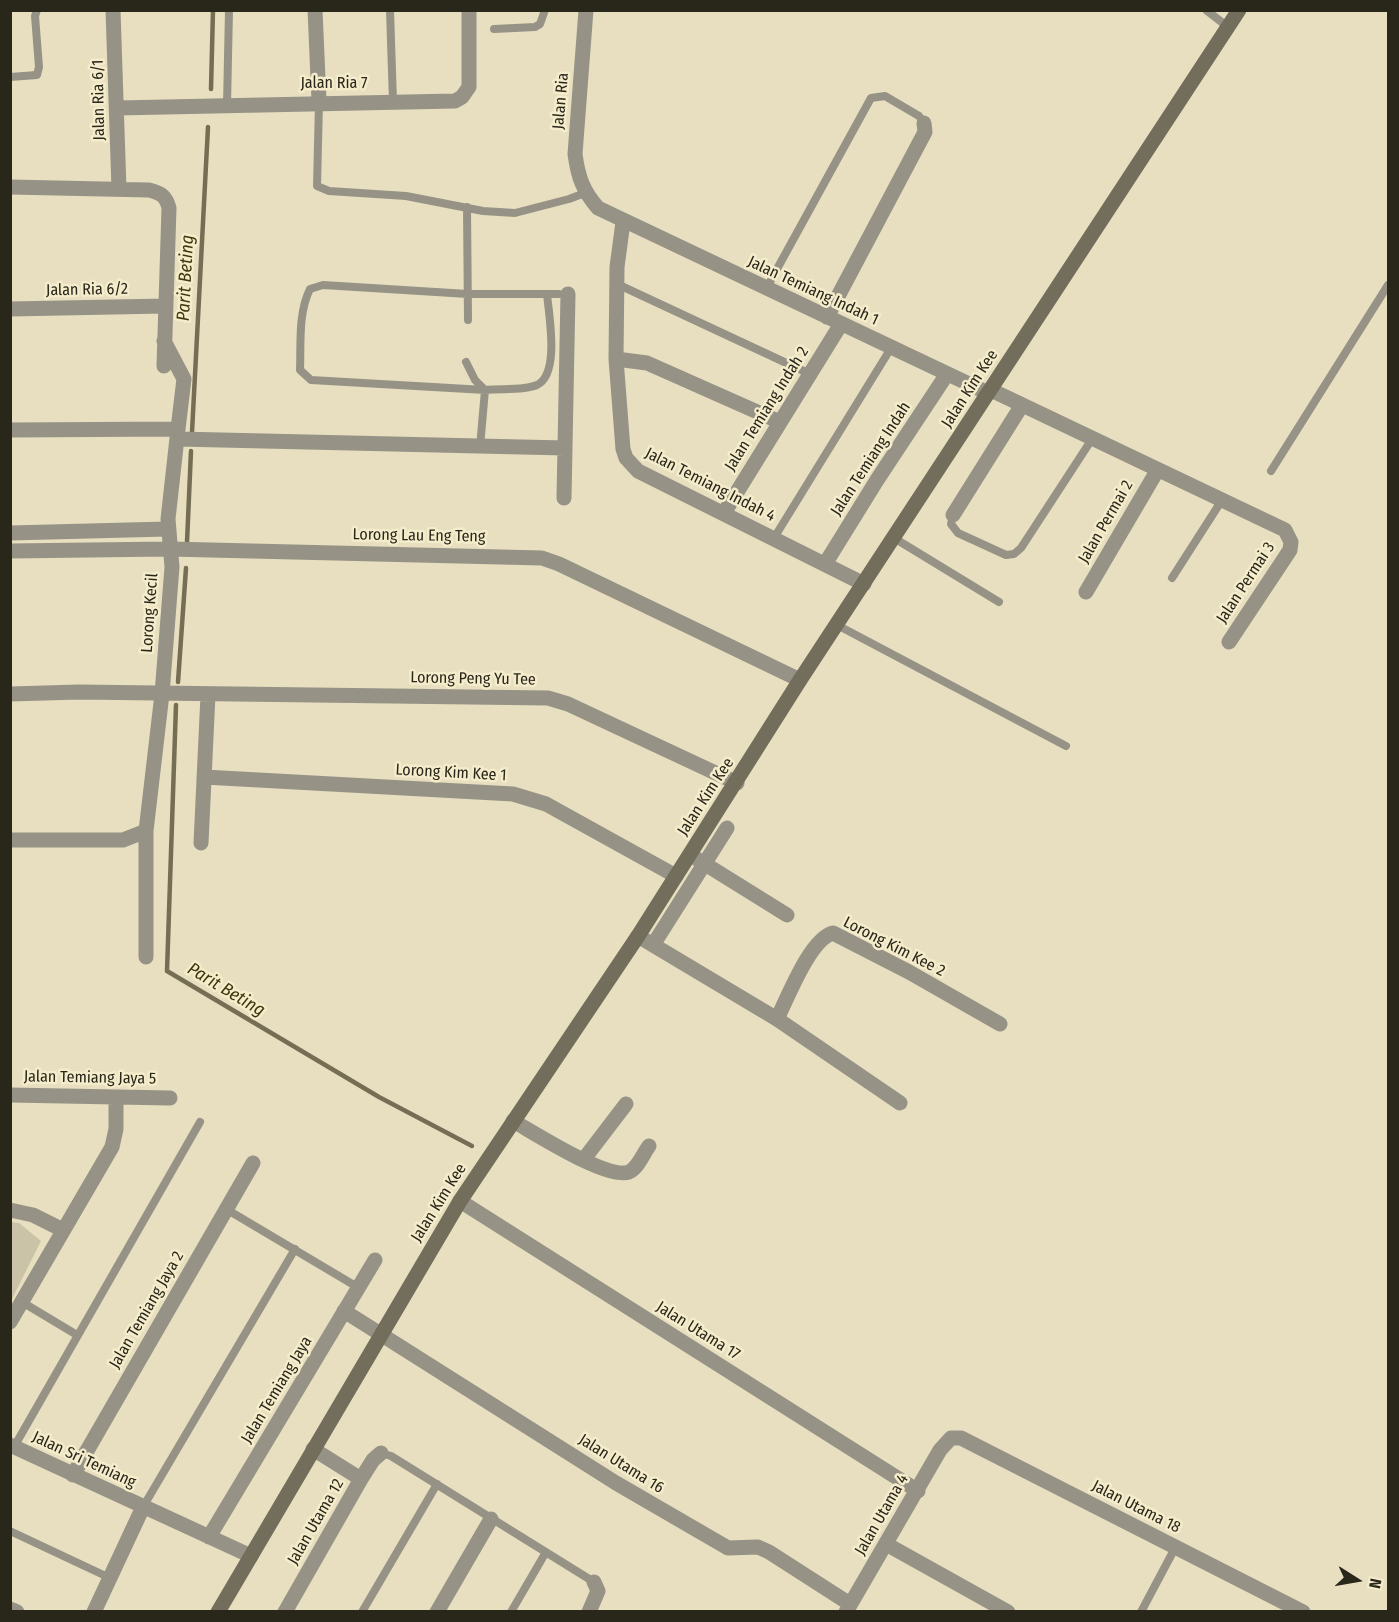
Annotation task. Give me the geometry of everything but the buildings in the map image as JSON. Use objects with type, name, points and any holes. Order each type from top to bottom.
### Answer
[{"type":"street","name":"Jalan Ria 6/1","points":[[113,10],[118,189]]},
{"type":"street","points":[[315,10],[319,101]]},
{"type":"street","name":"Jalan Ria 7","points":[[117,108],[319,101],[448,102],[462,97],[469,87],[469,10]]},
{"type":"street","name":"Jalan Ria","points":[[585,193],[577,172],[575,146],[586,10]]},
{"type":"street","name":"Jalan Kim Kee","points":[[218,1611],[460,1201],[638,936],[737,783],[800,680],[1239,10]]},
{"type":"street","name":"Jalan Temiang Indah 2","points":[[724,513],[810,374],[925,132],[924,123]]},
{"type":"street","points":[[10,187],[149,190],[161,193],[167,199],[169,208],[164,366]]},
{"type":"street","name":"Jalan Temiang Indah 1","points":[[585,193],[598,208],[623,222],[947,374],[1022,405],[1157,471],[1286,530],[1291,542]]},
{"type":"street","name":"Jalan Temiang Indah 4","points":[[623,222],[617,284],[616,358],[623,448],[631,465],[864,584]]},
{"type":"street","points":[[563,294],[564,498]]},
{"type":"street","name":"Jalan Ria 6/2","points":[[10,309],[165,306]]},
{"type":"street","name":"Lorong Kecil","points":[[146,957],[146,831],[176,694],[172,567],[182,550],[168,529],[187,437],[184,379],[164,341]]},
{"type":"street","points":[[616,358],[647,363],[780,422]]},
{"type":"street","name":"Jalan Temiang Indah","points":[[825,564],[947,374]]},
{"type":"street","points":[[953,515],[1022,405]]},
{"type":"street","points":[[10,430],[565,448]]},
{"type":"street","name":"Jalan Permai 2","points":[[1086,592],[1157,471]]},
{"type":"street","points":[[10,532],[168,529]]},
{"type":"street","name":"Jalan Permai 3","points":[[1228,642],[1290,550],[1291,542]]},
{"type":"street","name":"Lorong Lau Eng Teng","points":[[10,550],[182,550],[542,558],[559,564],[800,680]]},
{"type":"street","name":"Lorong Peng Yu Tee","points":[[10,694],[79,692],[548,698],[568,704],[737,783]]},
{"type":"street","points":[[201,843],[208,695]]},
{"type":"street","name":"Lorong Kim Kee 1","points":[[204,777],[513,794],[546,804],[676,876]]},
{"type":"street","points":[[653,945],[727,828]]},
{"type":"street","points":[[10,840],[123,840],[146,831]]},
{"type":"street","points":[[690,855],[787,915]]},
{"type":"street","name":"Lorong Kim Kee 2","points":[[777,1019],[815,945],[826,935],[833,933],[909,972],[1000,1024]]},
{"type":"street","points":[[638,936],[777,1019],[900,1103]]},
{"type":"street","name":"Jalan Temiang Jaya 5","points":[[10,1095],[170,1098]]},
{"type":"street","points":[[10,1322],[112,1147],[116,1130],[116,1097]]},
{"type":"street","points":[[584,1160],[626,1104]]},
{"type":"street","points":[[513,1121],[584,1160],[621,1174],[634,1169],[649,1146]]},
{"type":"street","name":"Jalan Temiang Jaya 2","points":[[73,1475],[253,1163]]},
{"type":"street","name":"Jalan Utama 17","points":[[460,1201],[918,1491]]},
{"type":"street","points":[[10,1210],[33,1215],[63,1230]]},
{"type":"street","name":"Jalan Temiang Jaya","points":[[209,1537],[375,1260]]},
{"type":"street","name":"Jalan Utama 16","points":[[344,1311],[616,1483],[704,1535],[728,1548],[758,1547],[769,1552],[848,1608]]},
{"type":"street","name":"Jalan Utama 4","points":[[848,1608],[918,1491],[940,1449],[951,1438]]},
{"type":"street","name":"Jalan Utama 18","points":[[951,1438],[961,1438],[972,1442],[1175,1548],[1303,1611]]},
{"type":"street","name":"Jalan Sri Temiang","points":[[12,1446],[250,1556]]},
{"type":"street","points":[[313,1449],[361,1479]]},
{"type":"street","name":"Jalan Utama 12","points":[[285,1611],[361,1479],[373,1460],[381,1453]]},
{"type":"street","points":[[94,1611],[143,1507]]},
{"type":"street","points":[[437,1611],[491,1519]]},
{"type":"street","points":[[886,1544],[1008,1611]]},
{"type":"street","points":[[589,1611],[598,1591],[594,1582]]},
{"type":"street","points":[[10,1609],[17,1611]]},
{"type":"lane","points":[[10,77],[37,75],[39,67],[35,16],[37,10]]},
{"type":"lane","points":[[218,105],[229,10]]},
{"type":"lane","points":[[390,10],[393,102]]},
{"type":"lane","points":[[495,29],[535,27],[540,24],[545,10]]},
{"type":"lane","points":[[1206,10],[1228,27]]},
{"type":"lane","points":[[766,289],[871,98],[885,96],[919,116],[924,123]]},
{"type":"lane","points":[[319,101],[317,186],[329,191],[406,196],[515,213],[569,200],[585,193]]},
{"type":"lane","points":[[467,207],[468,320]]},
{"type":"lane","points":[[617,284],[810,374]]},
{"type":"lane","points":[[548,294],[551,363],[549,374],[538,384],[485,390],[311,380],[300,370],[305,298],[310,289],[323,285],[468,294],[548,294],[563,294]]},
{"type":"lane","points":[[1271,471],[1389,285]]},
{"type":"lane","points":[[774,538],[891,348]]},
{"type":"lane","points":[[466,362],[475,380],[485,390]]},
{"type":"lane","points":[[480,447],[485,390]]},
{"type":"lane","points":[[953,515],[951,524],[958,533],[1005,555],[1014,554],[1021,548],[1092,439]]},
{"type":"lane","points":[[1172,578],[1222,500]]},
{"type":"lane","points":[[894,538],[999,602]]},
{"type":"lane","points":[[837,625],[1066,746]]},
{"type":"lane","points":[[12,1446],[200,1122]]},
{"type":"lane","points":[[226,1209],[359,1288]]},
{"type":"lane","points":[[143,1507],[294,1249]]},
{"type":"lane","points":[[22,1302],[77,1335]]},
{"type":"lane","points":[[381,1453],[391,1456],[594,1582]]},
{"type":"lane","points":[[362,1611],[437,1484]]},
{"type":"lane","points":[[10,1531],[110,1578]]},
{"type":"lane","points":[[1141,1611],[1175,1548]]},
{"type":"lane","points":[[511,1611],[546,1552]]},
{"type":"shaded area","points":[[11,1222],[19,1223],[41,1241],[11,1301]]},
{"type":"waterway","name":"Parit Beting","points":[[211,89],[213,10]]},
{"type":"waterway","name":"Parit Beting","points":[[192,432],[208,127]]},
{"type":"waterway","name":"Parit Beting","points":[[187,542],[191,451]]},
{"type":"waterway","name":"Parit Beting","points":[[178,682],[186,568]]},
{"type":"waterway","name":"Parit Beting","points":[[176,705],[167,971],[379,1097],[472,1146]]}]
